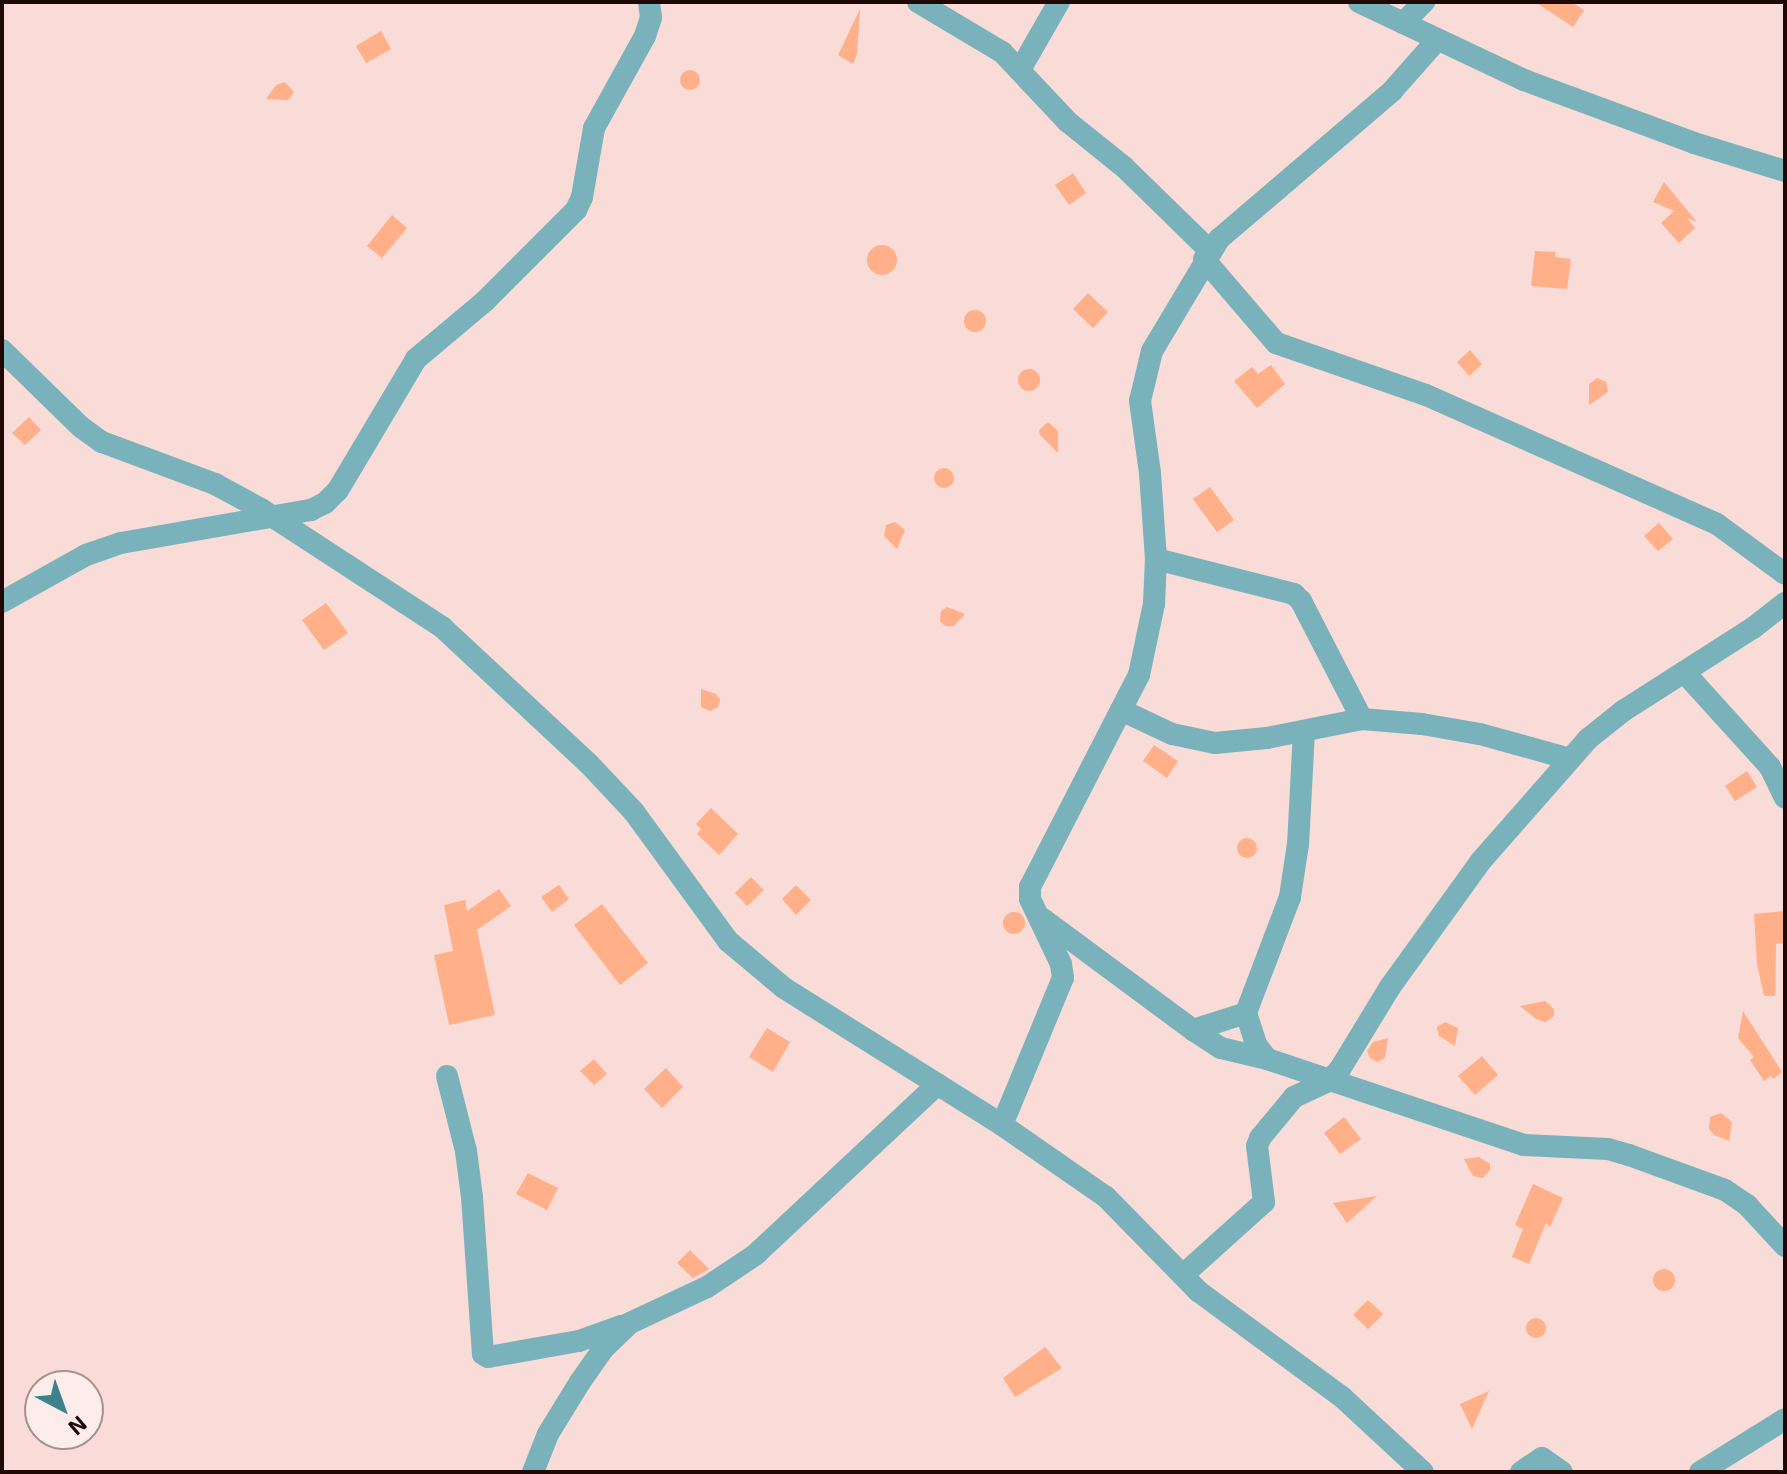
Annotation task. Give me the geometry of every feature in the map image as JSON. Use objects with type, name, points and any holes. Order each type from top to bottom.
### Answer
[{"type":"street","points":[[2,602],[86,555],[121,543],[311,510],[338,490],[416,359],[485,301],[576,210],[582,197],[594,128],[645,36],[651,17],[649,2]]},
{"type":"street","points":[[918,2],[1002,52],[1021,68],[1068,122],[1124,167],[1207,254],[1276,343],[1426,395],[1717,524],[1785,574]]},
{"type":"street","points":[[1021,68],[1059,2]]},
{"type":"street","points":[[1359,2],[1524,80],[1694,143],[1785,171]]},
{"type":"street","points":[[1403,23],[1424,2]]},
{"type":"street","points":[[1002,1125],[1063,978],[1061,964],[1030,899],[1030,887],[1139,675],[1154,604],[1156,559],[1150,473],[1140,401],[1143,375],[1152,351],[1207,254],[1392,91],[1438,39]]},
{"type":"street","points":[[2,350],[81,427],[102,442],[215,484],[272,516],[442,627],[598,773],[634,812],[728,941],[739,951],[784,988],[1002,1125],[1106,1197],[1183,1275],[1231,1318],[1342,1397],[1423,1472]]},
{"type":"street","points":[[1156,559],[1294,594],[1301,601],[1362,719]]},
{"type":"street","points":[[1183,1275],[1264,1202],[1257,1146],[1260,1138],[1294,1097],[1329,1081],[1480,862],[1570,759],[1623,711],[1785,603]]},
{"type":"street","points":[[1684,672],[1770,767],[1785,798]]},
{"type":"street","points":[[1121,710],[1172,734],[1215,743],[1304,731],[1362,719],[1422,724],[1480,734],[1570,759]]},
{"type":"street","points":[[1267,1059],[1257,1046],[1246,1013],[1290,897],[1298,844],[1304,731]]},
{"type":"street","points":[[1038,916],[1221,1048],[1267,1059],[1524,1145],[1608,1149],[1629,1155],[1725,1190],[1747,1205],[1785,1246]]},
{"type":"street","points":[[1193,1030],[1246,1013]]},
{"type":"street","points":[[447,1076],[466,1151],[483,1354],[488,1357],[579,1341],[630,1323],[707,1287],[755,1255],[938,1084]]},
{"type":"street","points":[[533,1472],[548,1434],[580,1382],[603,1349],[630,1323]]},
{"type":"street","points":[[1700,1472],[1785,1419]]},
{"type":"street","points":[[1521,1472],[1542,1458],[1562,1472]]},
{"type":"building","points":[[1535,2],[1571,2],[1584,10],[1573,27]]},
{"type":"building","points":[[860,9],[857,54],[853,64],[838,55]]},
{"type":"building","points":[[381,31],[391,49],[366,63],[356,46]]},
{"type":"building","points":[[686,70],[694,70],[700,80],[694,90],[686,90],[680,84],[680,76]]},
{"type":"building","points":[[285,82],[294,92],[288,100],[266,99],[276,85]]},
{"type":"building","points":[[1073,173],[1086,193],[1069,205],[1055,185]]},
{"type":"building","points":[[1664,182],[1697,222],[1686,217],[1695,228],[1679,243],[1661,223],[1674,211],[1653,202]]},
{"type":"building","points":[[392,215],[407,228],[382,258],[367,246]]},
{"type":"building","points":[[882,245],[888,246],[896,254],[896,266],[888,274],[882,275],[876,274],[868,266],[867,260],[868,254],[876,246]]},
{"type":"building","points":[[1535,251],[1556,252],[1555,257],[1571,259],[1567,289],[1531,286]]},
{"type":"building","points":[[1088,293],[1108,312],[1093,328],[1073,309]]},
{"type":"building","points":[[971,310],[979,310],[986,321],[979,332],[971,332],[964,325],[964,317]]},
{"type":"building","points":[[1470,350],[1482,364],[1469,376],[1457,362]]},
{"type":"building","points":[[1271,365],[1285,384],[1257,408],[1234,381],[1252,367],[1258,374]]},
{"type":"building","points":[[1029,369],[1037,372],[1040,380],[1037,388],[1029,391],[1021,388],[1018,380],[1021,372]]},
{"type":"building","points":[[1597,378],[1606,382],[1608,392],[1589,405],[1589,384]]},
{"type":"building","points":[[29,417],[41,430],[25,445],[12,433]]},
{"type":"building","points":[[1048,422],[1058,431],[1058,453],[1040,435],[1039,430]]},
{"type":"building","points":[[944,468],[951,471],[954,478],[951,485],[944,488],[937,485],[934,478],[937,471]]},
{"type":"building","points":[[1210,487],[1234,520],[1217,532],[1193,499]]},
{"type":"building","points":[[895,522],[905,530],[897,549],[884,536],[886,525]]},
{"type":"building","points":[[1659,523],[1673,539],[1658,551],[1644,536]]},
{"type":"building","points":[[326,603],[348,633],[324,650],[302,620]]},
{"type":"building","points":[[947,607],[965,614],[954,626],[945,626],[940,621],[941,611]]},
{"type":"building","points":[[701,689],[716,694],[720,699],[718,707],[710,711],[701,707]]},
{"type":"building","points":[[1154,745],[1178,761],[1167,778],[1143,761]]},
{"type":"building","points":[[1747,771],[1757,787],[1735,801],[1725,786]]},
{"type":"building","points":[[711,808],[738,834],[719,855],[697,834],[701,829],[696,824]]},
{"type":"building","points":[[1247,838],[1254,841],[1257,848],[1254,855],[1247,858],[1240,855],[1237,848],[1240,841]]},
{"type":"building","points":[[751,877],[764,890],[747,906],[735,893]]},
{"type":"building","points":[[559,885],[569,899],[552,912],[541,897]]},
{"type":"building","points":[[796,885],[811,900],[796,915],[782,899]]},
{"type":"building","points":[[499,889],[511,906],[477,930],[495,1015],[449,1025],[434,955],[453,951],[444,905],[465,900],[467,911]]},
{"type":"building","points":[[602,904],[648,963],[620,985],[574,925]]},
{"type":"building","points":[[1784,911],[1785,943],[1776,944],[1775,996],[1764,996],[1757,964],[1754,914]]},
{"type":"building","points":[[1014,912],[1022,915],[1025,923],[1022,931],[1014,934],[1006,931],[1003,923],[1006,915]]},
{"type":"building","points":[[1545,1001],[1554,1009],[1554,1016],[1546,1022],[1536,1019],[1520,1006]]},
{"type":"building","points":[[1743,1011],[1782,1072],[1773,1079],[1771,1076],[1764,1081],[1750,1060],[1754,1057],[1738,1038]]},
{"type":"building","points":[[1445,1022],[1458,1028],[1455,1046],[1439,1036],[1437,1027]]},
{"type":"building","points":[[767,1028],[790,1042],[773,1072],[749,1057]]},
{"type":"building","points":[[1388,1038],[1385,1058],[1377,1062],[1370,1058],[1367,1051],[1373,1042]]},
{"type":"building","points":[[1482,1056],[1498,1075],[1475,1095],[1458,1076]]},
{"type":"building","points":[[594,1059],[607,1074],[594,1085],[580,1071]]},
{"type":"building","points":[[666,1068],[683,1087],[662,1108],[644,1089]]},
{"type":"building","points":[[1721,1113],[1732,1122],[1729,1141],[1714,1135],[1709,1129],[1710,1117]]},
{"type":"building","points":[[1344,1117],[1361,1139],[1340,1154],[1324,1133]]},
{"type":"building","points":[[1479,1157],[1490,1164],[1490,1170],[1483,1178],[1473,1176],[1464,1159]]},
{"type":"building","points":[[528,1173],[558,1188],[547,1210],[516,1194]]},
{"type":"building","points":[[1533,1184],[1563,1198],[1550,1227],[1546,1223],[1529,1264],[1512,1257],[1523,1229],[1515,1225]]},
{"type":"building","points":[[1377,1196],[1347,1223],[1333,1203]]},
{"type":"building","points":[[690,1250],[709,1269],[693,1278],[677,1263]]},
{"type":"building","points":[[1664,1269],[1672,1272],[1675,1280],[1672,1288],[1664,1291],[1656,1288],[1653,1280],[1656,1272]]},
{"type":"building","points":[[1368,1300],[1383,1314],[1368,1329],[1353,1315]]},
{"type":"building","points":[[1536,1318],[1543,1321],[1546,1328],[1543,1335],[1536,1338],[1529,1335],[1526,1328],[1529,1321]]},
{"type":"building","points":[[1045,1347],[1062,1368],[1015,1397],[1003,1378]]},
{"type":"building","points":[[1489,1391],[1472,1429],[1460,1404]]}]
